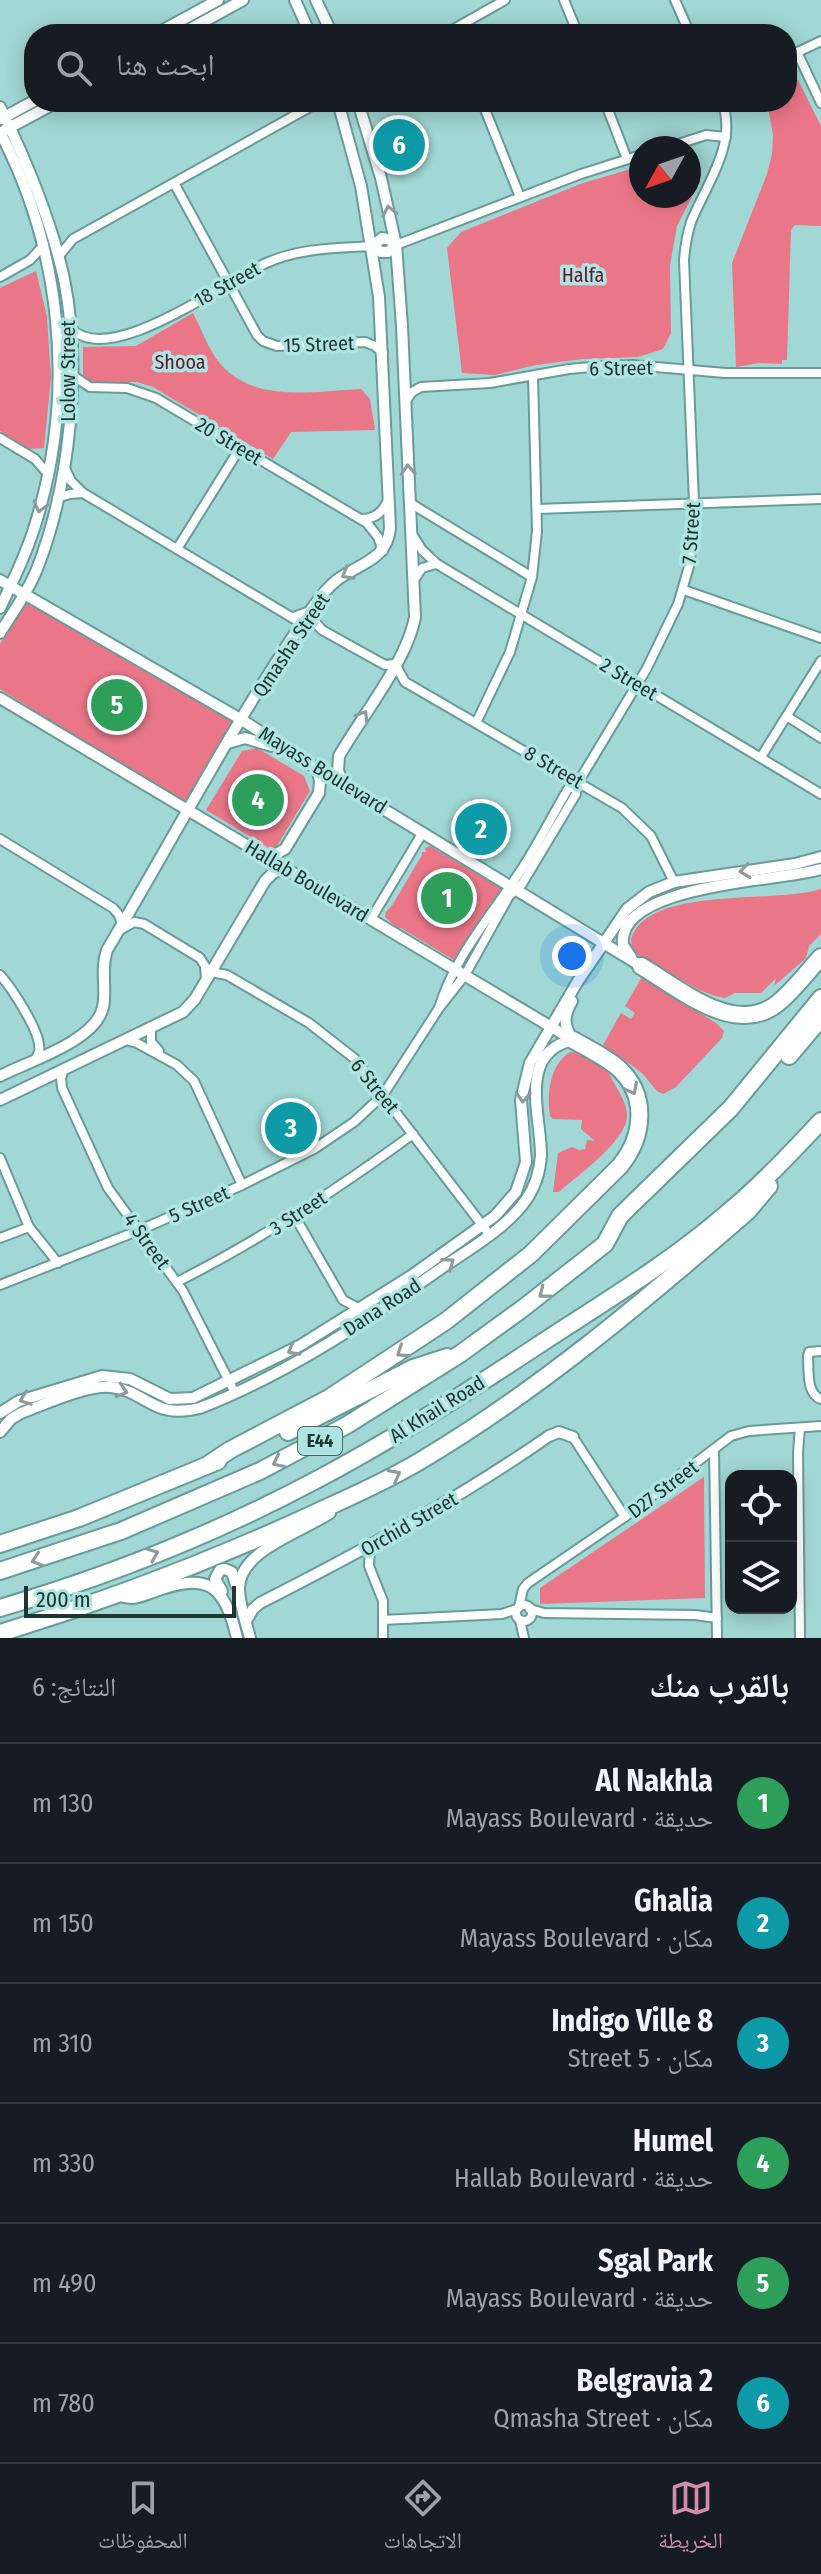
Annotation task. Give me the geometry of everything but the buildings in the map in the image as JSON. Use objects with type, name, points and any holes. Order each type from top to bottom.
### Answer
[{"type":"highway","points":[[641,966],[718,1011],[746,1016],[779,1003],[821,957]]},
{"type":"highway","name":"Al Khail Road","points":[[0,1571],[111,1535],[235,1483],[338,1431],[460,1354],[605,1244],[616,1223],[731,1108],[821,998]]},
{"type":"highway","points":[[640,1197],[680,1174],[821,1018]]},
{"type":"highway","points":[[209,1464],[339,1392],[446,1321],[531,1254],[620,1166],[631,1151],[639,1130],[640,1115],[635,1093],[618,1068],[573,1040]]},
{"type":"highway","name":"Al Khail Road","points":[[0,1608],[90,1578],[204,1533],[359,1457],[472,1388],[645,1275],[726,1215],[821,1121]]},
{"type":"highway","points":[[0,1633],[118,1595],[238,1548],[351,1497],[443,1446],[588,1345],[656,1290],[754,1205],[772,1182],[780,1164]]},
{"type":"highway","points":[[0,1544],[79,1518],[310,1422],[413,1368],[460,1354]]},
{"type":"street","points":[[174,24],[218,0]]},
{"type":"street","points":[[200,24],[244,0]]},
{"type":"street","points":[[285,0],[301,12]]},
{"type":"street","points":[[295,0],[306,24]]},
{"type":"street","points":[[466,24],[505,0]]},
{"type":"street","points":[[564,0],[574,24]]},
{"type":"street","points":[[675,0],[686,24]]},
{"type":"street","points":[[319,3],[328,24]]},
{"type":"street","points":[[821,41],[797,52],[821,103]]},
{"type":"street","points":[[1,114],[24,105]]},
{"type":"street","points":[[2,131],[38,112]]},
{"type":"street","points":[[58,257],[73,239],[302,112]]},
{"type":"street","points":[[341,112],[373,246],[381,329],[389,536],[383,551]]},
{"type":"street","points":[[346,785],[338,771],[339,756],[395,664],[413,628],[414,580],[396,245],[381,178],[361,112]]},
{"type":"street","points":[[486,112],[520,197]]},
{"type":"street","points":[[373,246],[378,251],[391,250],[396,245],[520,197],[627,159],[609,112]]},
{"type":"street","points":[[689,370],[684,260],[686,242],[726,137],[725,112]]},
{"type":"street","name":"Lolow Street","points":[[0,608],[26,551],[48,474],[57,420],[58,363],[58,332],[44,244],[2,131],[1,114]]},
{"type":"street","name":"Lolow Street","points":[[0,633],[24,595],[42,555],[63,466],[72,375],[70,327],[52,234],[27,165],[2,131]]},
{"type":"street","points":[[701,137],[726,137]]},
{"type":"street","name":"15 Street","points":[[174,183],[257,335],[270,344],[365,342],[383,353]]},
{"type":"street","points":[[52,234],[73,239]]},
{"type":"street","points":[[0,277],[24,264],[44,244]]},
{"type":"street","name":"18 Street","points":[[71,348],[87,337],[134,333],[263,264],[297,253],[373,246]]},
{"type":"street","points":[[24,264],[37,264],[48,269]]},
{"type":"street","points":[[400,290],[412,288]]},
{"type":"street","points":[[70,327],[87,337]]},
{"type":"street","name":"15 Street","points":[[365,342],[381,329]]},
{"type":"street","points":[[58,363],[72,363]]},
{"type":"street","name":"6 Street","points":[[421,387],[490,383],[602,366],[633,365],[761,374],[821,373]]},
{"type":"street","name":"7 Street","points":[[637,685],[684,590],[694,533],[689,370]]},
{"type":"street","points":[[71,398],[90,387],[72,375]]},
{"type":"street","points":[[404,375],[421,387],[405,401]]},
{"type":"street","points":[[476,723],[506,661],[522,614],[536,553],[533,376]]},
{"type":"street","name":"20 Street","points":[[90,387],[127,388],[156,398],[359,519],[373,530],[383,551]]},
{"type":"street","points":[[0,438],[29,455],[48,474]]},
{"type":"street","points":[[177,549],[240,448]]},
{"type":"street","points":[[29,455],[42,455],[53,449]]},
{"type":"street","points":[[63,466],[71,481],[83,493],[296,622]]},
{"type":"street","points":[[57,498],[83,493]]},
{"type":"street","points":[[537,509],[821,499]]},
{"type":"street","points":[[359,519],[374,517],[388,500]]},
{"type":"street","points":[[410,503],[532,577]]},
{"type":"street","name":"2 Street","points":[[411,533],[422,550],[437,564],[821,794]]},
{"type":"street","name":"Qmasha Street","points":[[4,1074],[84,1035],[97,1022],[104,997],[103,963],[107,950],[296,622],[334,583],[383,551]]},
{"type":"street","points":[[414,580],[422,568],[437,564]]},
{"type":"street","name":"Mayass Boulevard","points":[[0,580],[242,720],[641,966]]},
{"type":"street","points":[[684,590],[821,638]]},
{"type":"street","points":[[310,611],[322,630],[385,665],[395,664]]},
{"type":"street","points":[[761,757],[818,673],[821,661]]},
{"type":"street","points":[[381,687],[393,682],[405,682],[395,664]]},
{"type":"street","name":"8 Street","points":[[405,682],[622,808],[641,824],[659,849],[674,882]]},
{"type":"street","points":[[439,1008],[454,968],[576,794],[577,783],[637,685]]},
{"type":"street","name":"Hallab Boulevard","points":[[0,698],[573,1040]]},
{"type":"street","points":[[788,717],[821,738]]},
{"type":"street","points":[[228,743],[237,739],[254,739],[289,751]]},
{"type":"street","points":[[269,858],[285,849],[319,793],[320,781],[316,768]]},
{"type":"street","points":[[371,919],[423,832]]},
{"type":"street","points":[[1,843],[113,908],[119,915],[120,928],[134,922],[144,924],[200,958],[209,976]]},
{"type":"street","name":"Dana Road","points":[[0,1413],[19,1401],[102,1376],[130,1379],[158,1395],[176,1400],[232,1387],[335,1338],[412,1289],[485,1230],[507,1205],[523,1178],[527,1153],[522,1109],[524,1081],[530,1063],[550,1026],[621,916],[649,892],[674,882],[795,864],[821,857]]},
{"type":"street","points":[[0,1100],[183,1012],[195,999],[265,881],[285,868]]},
{"type":"street","points":[[641,966],[625,949],[623,933],[639,915],[659,902],[690,891],[795,876],[821,869]]},
{"type":"street","points":[[383,1095],[439,1008],[465,975],[513,887]]},
{"type":"street","points":[[113,908],[132,907]]},
{"type":"street","points":[[220,957],[227,975]]},
{"type":"street","points":[[0,975],[16,995],[37,1038],[40,1048],[36,1058]]},
{"type":"street","name":"6 Street","points":[[209,976],[227,975],[329,1037],[355,1059],[485,1230]]},
{"type":"street","name":"Dana Road","points":[[0,1432],[21,1413],[98,1387],[119,1388],[151,1405],[175,1411],[200,1408],[516,1212],[533,1187],[540,1158],[535,1100],[539,1071],[552,1050],[573,1040],[565,1019],[578,981]]},
{"type":"street","points":[[151,1028],[151,1042],[164,1058]]},
{"type":"street","points":[[37,1038],[46,1046],[58,1048]]},
{"type":"street","points":[[122,1040],[137,1043],[164,1058],[183,1069],[194,1081],[242,1185]]},
{"type":"street","points":[[62,1088],[61,1078],[65,1068]]},
{"type":"street","points":[[4,1074],[17,1091]]},
{"type":"street","points":[[42,1079],[53,1081],[62,1088]]},
{"type":"street","name":"4 Street","points":[[62,1088],[108,1188],[177,1282],[232,1387]]},
{"type":"street","name":"5 Street","points":[[0,1285],[140,1230],[293,1160],[334,1136],[383,1095]]},
{"type":"street","name":"3 Street","points":[[177,1282],[242,1248],[346,1182],[413,1134]]},
{"type":"street","points":[[0,1158],[29,1227],[58,1263]]},
{"type":"street","points":[[294,1215],[343,1300],[360,1309]]},
{"type":"street","points":[[0,1238],[29,1227]]},
{"type":"street","points":[[340,1322],[343,1300]]},
{"type":"street","points":[[821,1351],[809,1352],[808,1356],[812,1392],[821,1399]]},
{"type":"street","name":"D27 Street","points":[[524,1613],[523,1594],[528,1583],[625,1517],[731,1436],[744,1431],[821,1426]]},
{"type":"street","points":[[796,1428],[800,1638]]},
{"type":"street","name":"Orchid Street","points":[[246,1621],[260,1603],[370,1547],[479,1483],[549,1436],[559,1432],[573,1437]]},
{"type":"street","points":[[573,1437],[625,1517]]},
{"type":"street","points":[[714,1449],[717,1638]]},
{"type":"street","points":[[690,1468],[704,1470],[714,1479]]},
{"type":"street","points":[[241,1599],[241,1577],[252,1559],[351,1497]]},
{"type":"street","points":[[370,1547],[369,1566],[382,1594],[383,1638]]},
{"type":"street","points":[[353,1556],[369,1566]]},
{"type":"street","points":[[237,1638],[230,1603],[215,1582],[220,1570],[228,1570],[234,1575],[250,1638]]},
{"type":"street","points":[[118,1595],[135,1599],[181,1582],[199,1583],[220,1595],[232,1617]]},
{"type":"street","points":[[383,1617],[524,1613],[717,1614]]},
{"type":"street","points":[[524,1613],[524,1636]]},
{"type":"green space","points":[[797,79],[821,126],[821,226],[795,225],[791,230],[787,360],[782,360],[782,364],[760,363],[736,367],[732,263],[767,174],[773,135],[769,112],[797,112]]},
{"type":"green space","name":"Halfa","points":[[629,170],[629,208],[686,208],[677,226],[670,265],[671,333],[663,349],[638,357],[583,359],[536,365],[495,375],[462,373],[447,248],[461,232],[583,183]]},
{"type":"green space","points":[[36,271],[47,317],[51,378],[44,448],[29,449],[0,431],[0,288]]},
{"type":"green space","name":"Shooa","points":[[193,313],[215,356],[238,379],[271,391],[361,389],[370,399],[375,430],[291,432],[273,459],[153,387],[137,382],[88,382],[83,378],[83,347],[136,346]]},
{"type":"green space","points":[[26,601],[236,722],[188,806],[0,689],[0,644]]},
{"type":"green space","points":[[257,748],[304,776],[310,791],[274,851],[206,810],[242,751]]},
{"type":"green space","points":[[430,846],[501,888],[480,927],[454,960],[397,928],[385,917],[422,852]]},
{"type":"green space","points":[[821,889],[821,934],[809,946],[806,958],[774,986],[776,978],[761,993],[735,993],[725,998],[715,996],[639,956],[632,946],[633,934],[646,919],[666,909],[719,899]]},
{"type":"green space","points":[[642,977],[724,1031],[722,1038],[676,1087],[663,1094],[642,1073],[603,1045],[621,1013],[631,1019],[635,1013],[625,1006]]},
{"type":"green space","points":[[570,1052],[590,1057],[606,1069],[622,1097],[627,1115],[625,1125],[611,1146],[559,1192],[553,1192],[558,1153],[572,1147],[585,1149],[587,1140],[595,1141],[581,1129],[582,1120],[553,1119],[550,1116],[551,1081],[558,1065]]},
{"type":"green space","points":[[704,1477],[705,1598],[540,1604],[540,1588]]},
{"type":"place","name":"Belgravia 2","points":[[399,145]]},
{"type":"place","name":"Sgal Park","points":[[117,705]]},
{"type":"place","name":"Humel","points":[[258,800]]},
{"type":"place","name":"Ghalia","points":[[481,829]]},
{"type":"place","name":"Al Nakhla","points":[[447,898]]},
{"type":"place","name":"Indigo Ville 8","points":[[291,1128]]}]
